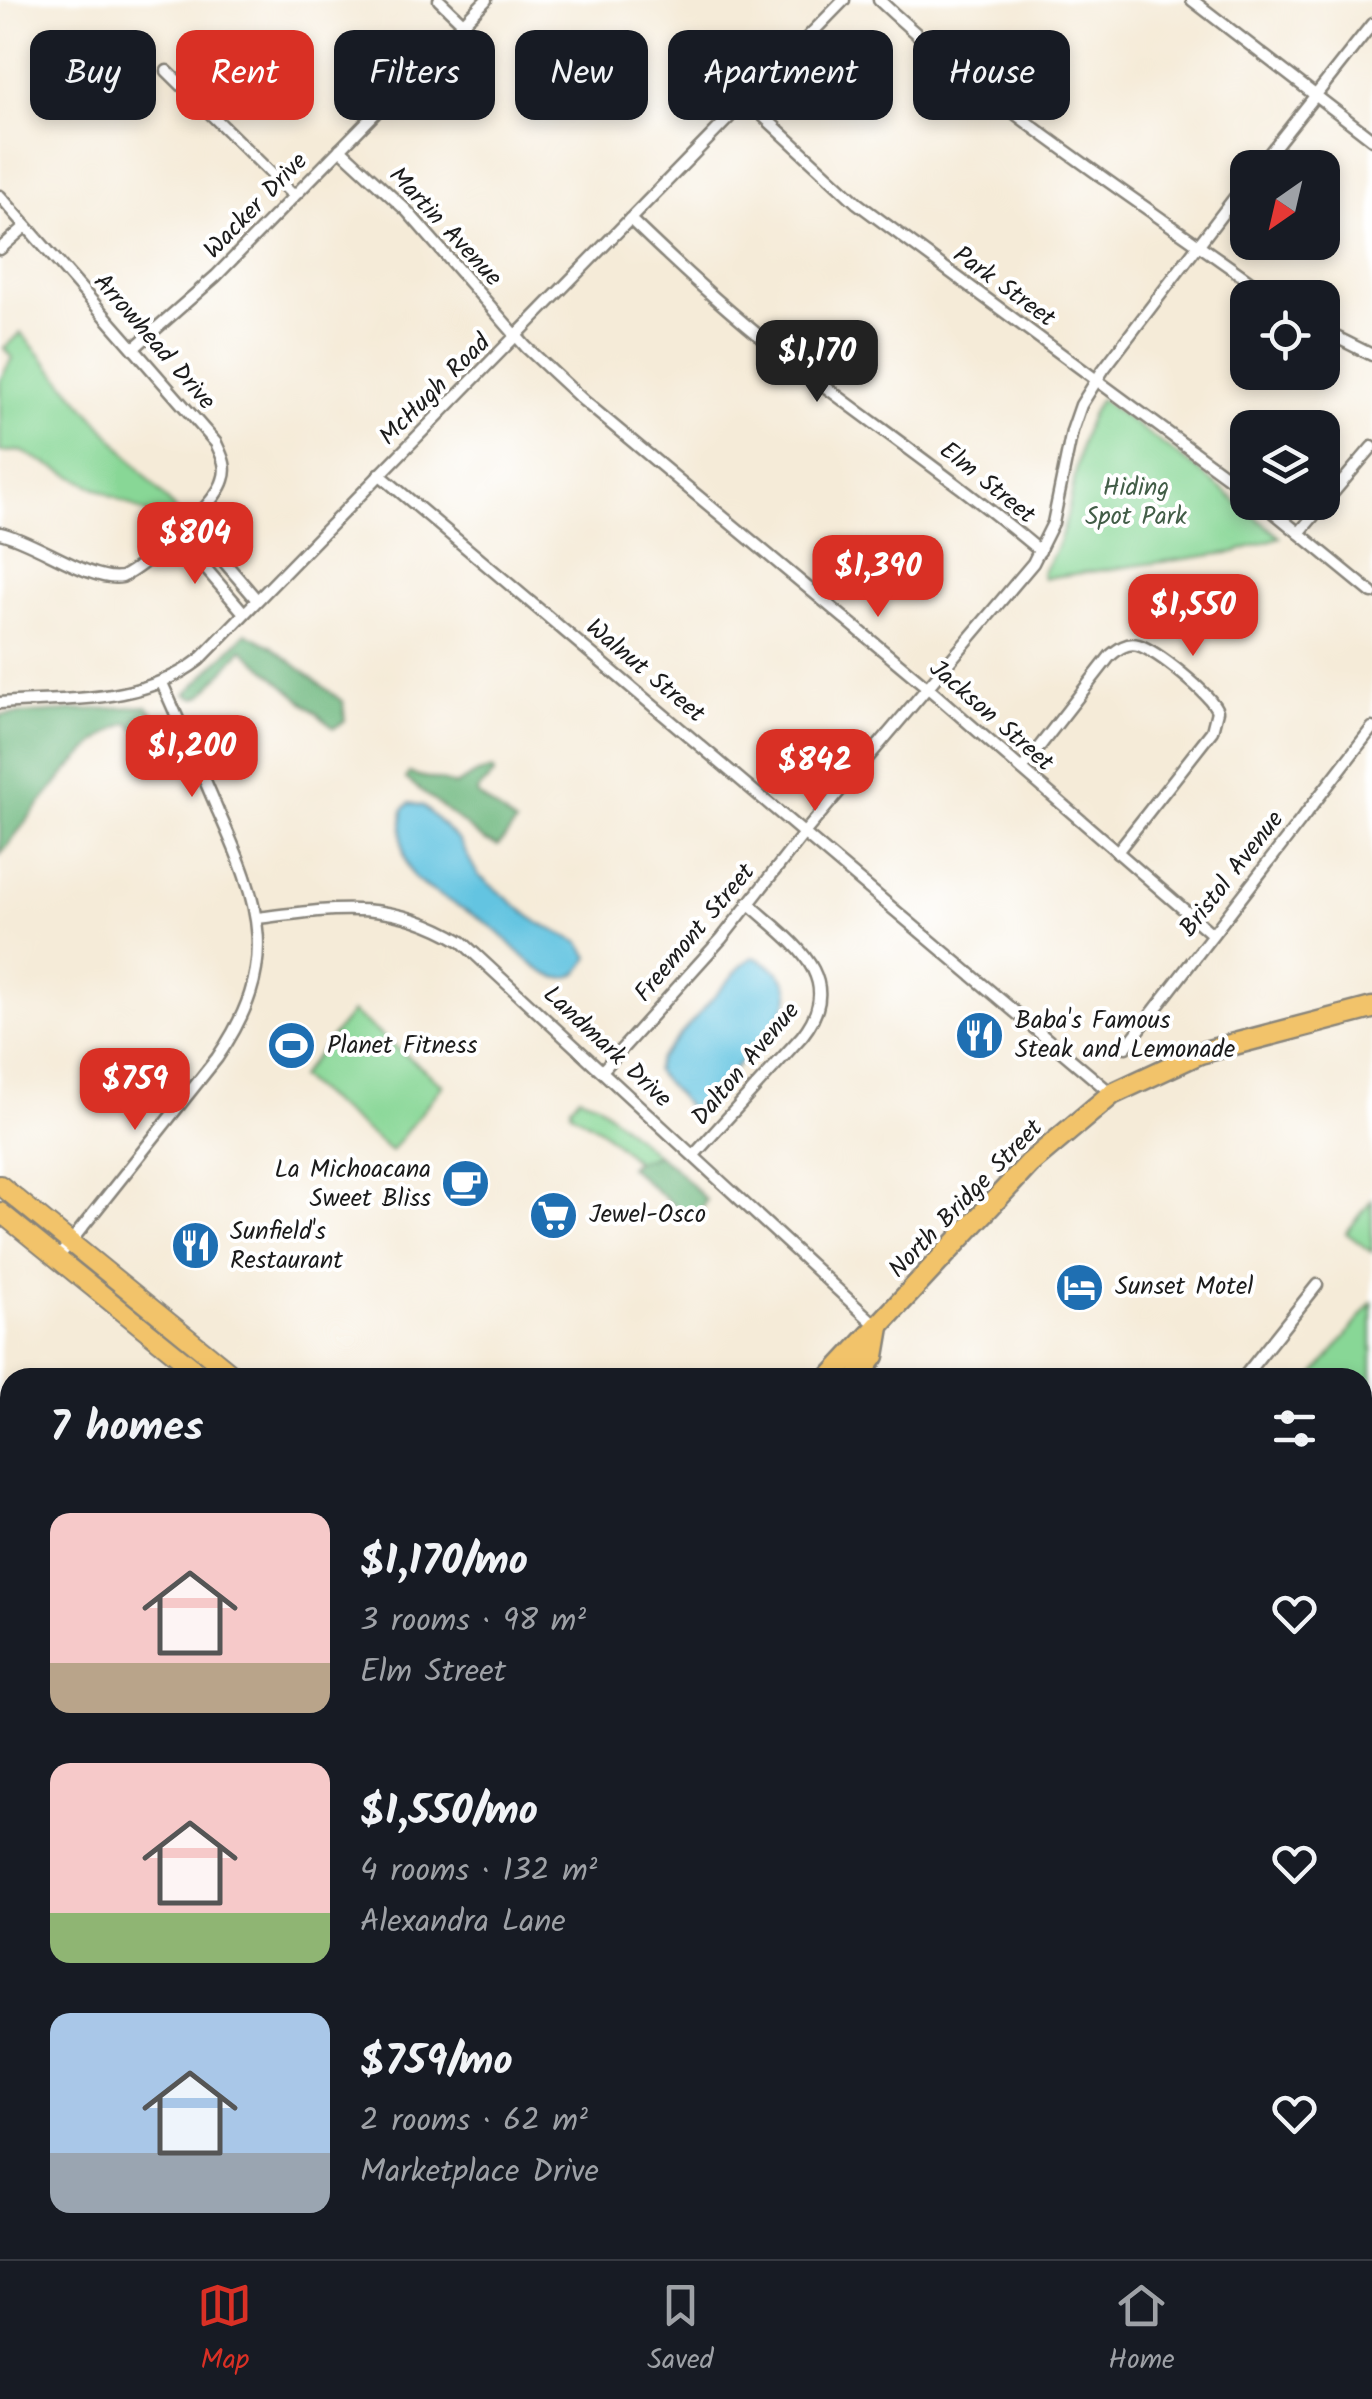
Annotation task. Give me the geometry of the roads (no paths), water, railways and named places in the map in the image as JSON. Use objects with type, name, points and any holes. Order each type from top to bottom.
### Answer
[{"type":"highway","name":"North Bridge Street","points":[[838,1368],[1029,1164],[1112,1094],[1200,1053],[1372,1008]]},
{"type":"highway","name":"North Bridge Street","points":[[865,1368],[874,1356],[879,1327]]},
{"type":"main road","points":[[0,1185],[224,1368]]},
{"type":"main road","points":[[0,1212],[193,1368]]},
{"type":"street","points":[[439,0],[463,23]]},
{"type":"street","name":"Wacker Drive","points":[[134,348],[216,276],[486,0]]},
{"type":"street","name":"McHugh Road","points":[[815,30],[844,0]]},
{"type":"street","points":[[879,0],[975,84],[1249,280]]},
{"type":"street","points":[[1192,0],[1372,140]]},
{"type":"street","points":[[1272,150],[1372,24]]},
{"type":"street","points":[[166,71],[293,196]]},
{"type":"street","name":"McHugh Road","points":[[0,703],[128,694],[162,683],[198,660],[728,120]]},
{"type":"street","name":"Park Street","points":[[767,120],[857,204],[1230,479]]},
{"type":"street","name":"Martin Avenue","points":[[340,148],[407,211],[516,336]]},
{"type":"street","name":"Arrowhead Drive","points":[[0,196],[216,443],[225,461],[225,478],[217,494],[190,522]]},
{"type":"street","name":"Freemont Street","points":[[602,1071],[722,938],[805,832],[1026,573],[1040,551],[1059,500],[1081,405],[1230,204]]},
{"type":"street","name":"Elm Street","points":[[630,219],[694,280],[775,348],[972,493],[1040,551]]},
{"type":"street","points":[[0,249],[26,226]]},
{"type":"street","name":"Jackson Street","points":[[516,336],[584,401],[928,688],[1211,933]]},
{"type":"street","points":[[1340,339],[1372,355]]},
{"type":"street","points":[[1299,534],[1372,446]]},
{"type":"street","name":"Walnut Street","points":[[379,474],[1112,1094]]},
{"type":"street","points":[[1282,520],[1372,593]]},
{"type":"street","points":[[0,534],[32,543],[106,578],[128,574],[190,522],[257,600]]},
{"type":"street","points":[[176,534],[244,613]]},
{"type":"street","points":[[1022,769],[1110,656],[1125,646],[1141,646],[1204,692],[1217,711],[1212,730],[1117,852]]},
{"type":"street","points":[[57,1259],[182,1106],[233,1036],[254,982],[258,918],[245,872],[162,683]]},
{"type":"street","name":"Bristol Avenue","points":[[1126,1047],[1372,728]]},
{"type":"street","name":"Dalton Avenue","points":[[694,1155],[815,1020],[822,996],[817,975],[805,955],[748,903]]},
{"type":"street","name":"Landmark Drive","points":[[258,918],[368,908],[427,923],[462,942],[879,1327]]},
{"type":"street","points":[[1251,1368],[1317,1285]]},
{"type":"water","points":[[410,803],[423,806],[460,842],[478,875],[537,922],[580,943],[589,957],[581,969],[565,978],[551,976],[492,927],[419,882],[409,870],[403,844],[403,809]]},
{"type":"water","points":[[753,957],[782,976],[789,995],[786,1006],[733,1070],[694,1108],[688,1107],[655,1071],[659,1059]]},
{"type":"place","name":"Baba's Famous Steak and Lemonade","points":[[980,1035]]},
{"type":"place","name":"Planet Fitness","points":[[292,1046]]},
{"type":"place","name":"La Michoacana Sweet Bliss","points":[[466,1184]]},
{"type":"place","name":"Jewel-Osco","points":[[554,1215]]},
{"type":"place","name":"Sunfield's Restaurant","points":[[195,1246]]},
{"type":"place","name":"Sunset Motel","points":[[1080,1287]]},
{"type":"park label","name":"Hiding Spot Park","points":[[1136,502]]}]
